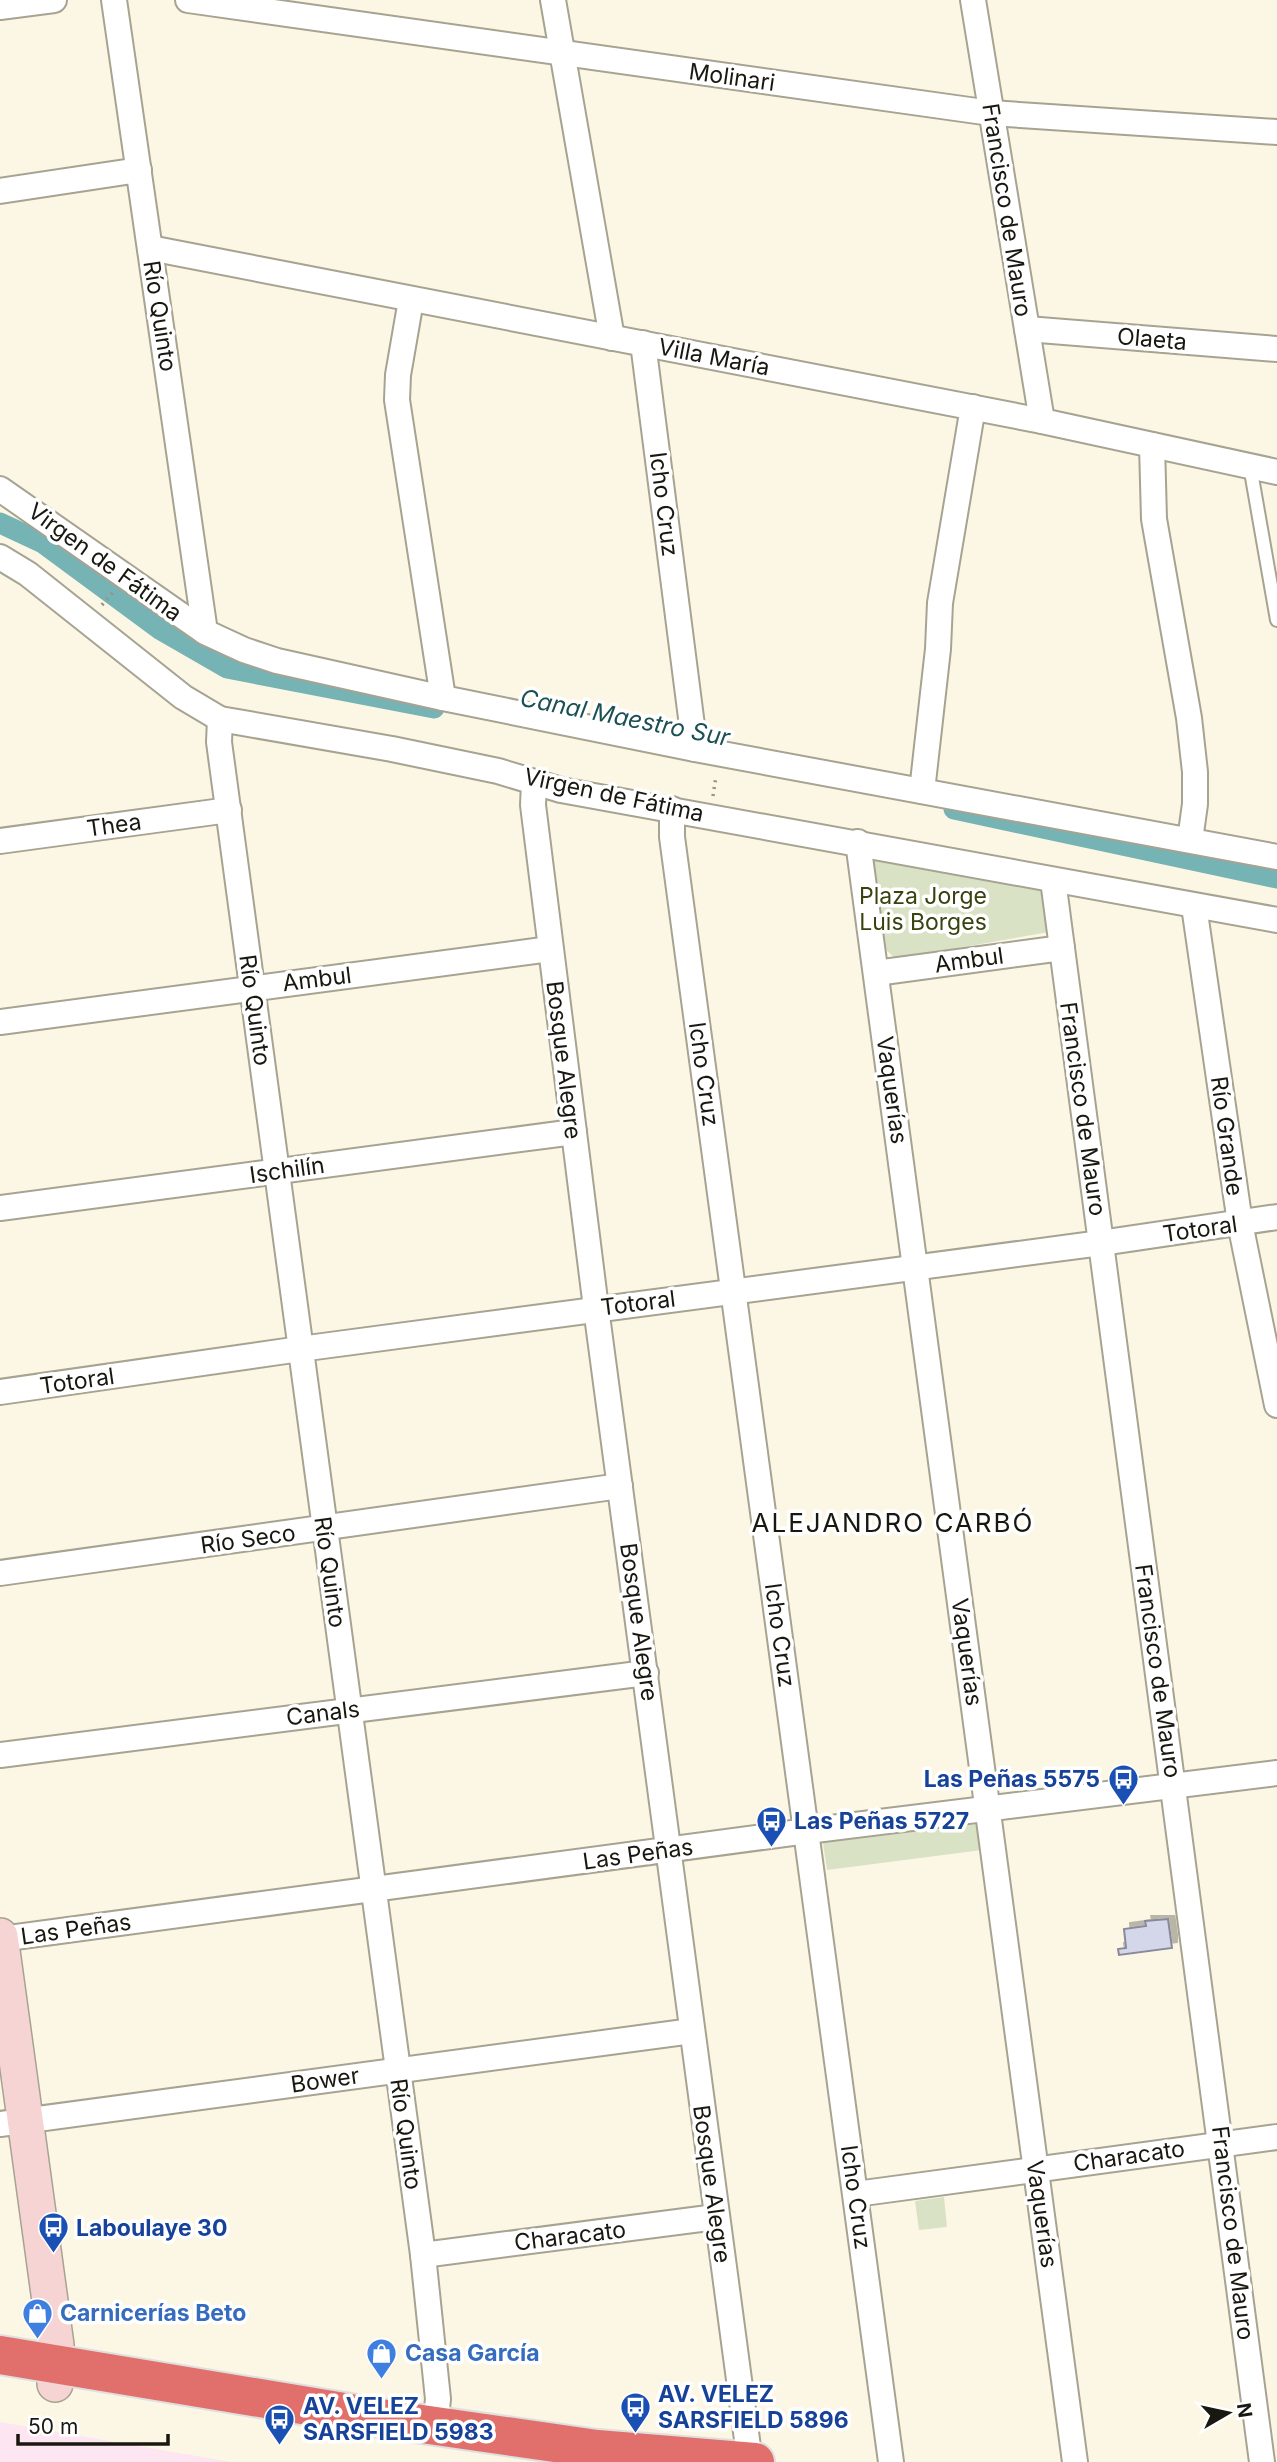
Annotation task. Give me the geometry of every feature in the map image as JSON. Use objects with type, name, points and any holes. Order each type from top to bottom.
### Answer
[{"type":"highway","points":[[0,2355],[55,2374],[503,2462]]},
{"type":"highway","points":[[0,2376],[55,2374],[597,2449],[755,2462]]},
{"type":"main road","points":[[0,1938],[13,2122],[56,2345],[55,2374]]},
{"type":"street","points":[[0,7],[54,0]]},
{"type":"street","name":"Río Quinto","points":[[114,0],[205,632]]},
{"type":"street","name":"Molinari","points":[[188,0],[991,113],[1277,132]]},
{"type":"street","points":[[553,0],[612,338]]},
{"type":"street","name":"Francisco de Mauro","points":[[974,0],[1042,421]]},
{"type":"street","points":[[0,191],[139,170]]},
{"type":"street","name":"Villa María","points":[[150,248],[973,407],[1277,472]]},
{"type":"street","points":[[411,300],[398,375],[397,400],[443,698]]},
{"type":"street","name":"Olaeta","points":[[1027,329],[1277,349]]},
{"type":"street","name":"Icho Cruz","points":[[643,343],[708,751]]},
{"type":"street","points":[[922,790],[938,649],[940,603],[973,407]]},
{"type":"street","points":[[1152,444],[1154,519],[1189,718],[1195,772],[1191,840]]},
{"type":"street","name":"Virgen de Fátima","points":[[0,489],[205,632],[244,650],[277,660],[443,698],[708,751],[1277,857]]},
{"type":"street","name":"Virgen de Fátima","points":[[0,556],[89,621],[183,697],[220,719],[392,749],[498,771],[561,790],[1277,920]]},
{"type":"street","name":"Río Quinto","points":[[220,719],[219,741],[251,987],[423,2255],[438,2399],[435,2426]]},
{"type":"street","name":"Bosque Alegre","points":[[534,782],[533,806],[596,1308],[750,2462]]},
{"type":"street","name":"Icho Cruz","points":[[672,809],[674,851],[891,2462]]},
{"type":"street","name":"Thea","points":[[0,841],[229,810]]},
{"type":"street","name":"Vaquerías","points":[[858,842],[1075,2462]]},
{"type":"street","name":"Francisco de Mauro","points":[[1053,880],[1262,2462]]},
{"type":"street","name":"Río Grande","points":[[1194,906],[1240,1223],[1277,1405]]},
{"type":"street","name":"Ambul","points":[[0,1022],[550,948]]},
{"type":"street","name":"Ambul","points":[[876,973],[1062,948]]},
{"type":"street","name":"Ischilín","points":[[0,1208],[574,1132]]},
{"type":"street","name":"Totoral","points":[[0,1392],[596,1308],[1101,1243],[1277,1217]]},
{"type":"street","name":"Río Seco","points":[[0,1573],[620,1486]]},
{"type":"street","name":"Canals","points":[[0,1755],[646,1673]]},
{"type":"street","name":"Las Peñas","points":[[0,1938],[807,1831],[1277,1773]]},
{"type":"street","name":"Bower","points":[[13,2122],[692,2031]]},
{"type":"street","name":"Characato","points":[[856,2194],[1277,2137]]},
{"type":"street","name":"Characato","points":[[423,2255],[716,2217]]},
{"type":"lane","points":[[1250,466],[1277,620]]},
{"type":"path","points":[[89,621],[125,577]]},
{"type":"path","points":[[708,751],[710,816]]},
{"type":"shaded area","points":[[0,2422],[231,2462],[0,2462]]},
{"type":"green space","name":"Plaza Jorge Luis Borges","points":[[878,855],[1043,889],[1049,932],[896,959],[884,948],[871,860]]},
{"type":"green space","points":[[979,1824],[982,1850],[827,1870],[823,1843]]},
{"type":"green space","points":[[944,2197],[947,2227],[919,2230],[915,2201]]},
{"type":"building","points":[[1168,1919],[1172,1948],[1119,1955],[1118,1949],[1126,1948],[1124,1929],[1146,1926],[1145,1921]]},
{"type":"waterway","name":"Canal Maestro Sur","points":[[0,523],[43,543],[161,630],[227,668],[434,708]]},
{"type":"waterway","name":"Canal Maestro Sur","points":[[954,809],[1277,878]]},
{"type":"place","name":"Las Peñas 5575","points":[[1123,1806]]},
{"type":"place","name":"Las Peñas 5727","points":[[771,1848]]},
{"type":"place","name":"Laboulaye 30","points":[[53,2255]]},
{"type":"place","name":"Carnicerías Beto","points":[[37,2340]]},
{"type":"place","name":"Casa García","points":[[382,2380]]},
{"type":"place","name":"AV. VELEZ SARSFIELD 5896","points":[[635,2434]]},
{"type":"place","name":"AV. VELEZ SARSFIELD 5983","points":[[280,2446]]},
{"type":"district","name":"ALEJANDRO CARBÓ","points":[[893,1523]]}]
